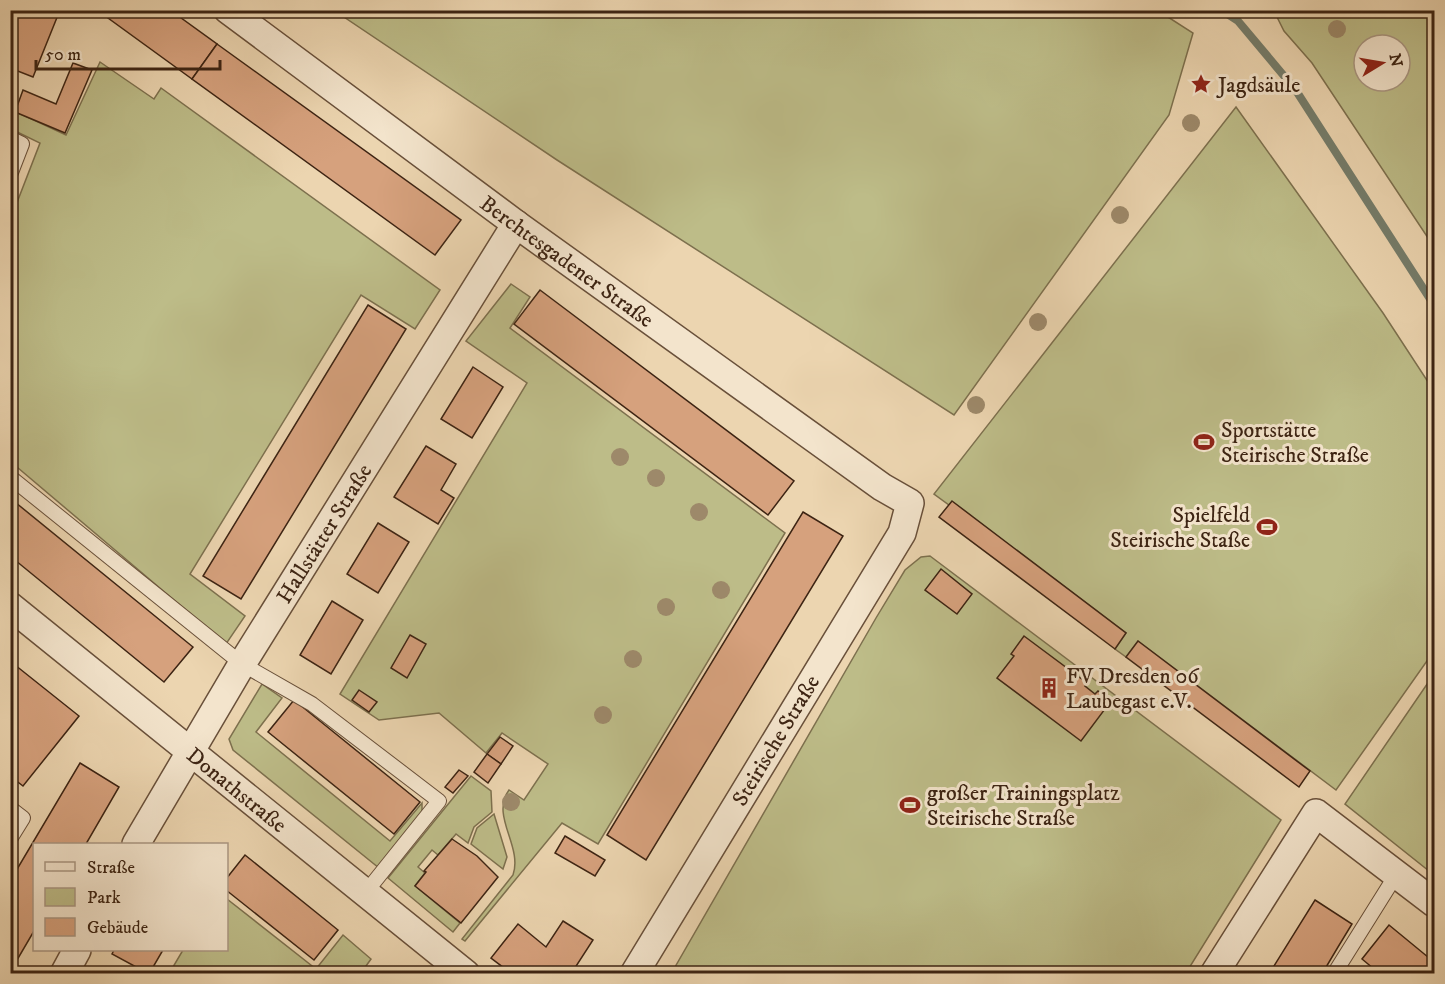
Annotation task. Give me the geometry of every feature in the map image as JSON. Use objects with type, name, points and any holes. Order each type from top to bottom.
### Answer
[{"type":"street","name":"Berchtesgadener Straße","points":[[228,10],[516,224],[882,487],[910,503]]},
{"type":"street","name":"Hallstätter Straße","points":[[137,843],[242,664],[516,224]]},
{"type":"street","name":"Steirische Straße","points":[[634,974],[902,533],[910,503]]},
{"type":"street","name":"Donathstraße","points":[[10,606],[466,974]]},
{"type":"street","points":[[1214,974],[1316,813],[1434,903]]},
{"type":"street","points":[[64,974],[76,951]]},
{"type":"lane","points":[[10,138],[22,144],[10,175]]},
{"type":"lane","points":[[10,477],[242,664],[312,704],[439,801],[366,892]]},
{"type":"lane","points":[[10,808],[23,818],[10,839]]},
{"type":"lane","points":[[1334,974],[1396,875]]},
{"type":"green space","points":[[1157,10],[1193,33],[1169,115],[954,415],[557,160],[335,11]]},
{"type":"green space","points":[[1274,11],[1434,11],[1434,247],[1312,63],[1284,31]]},
{"type":"green space","points":[[100,62],[154,99],[161,88],[440,290],[415,329],[361,295],[190,574],[245,616],[226,644],[11,462],[11,218],[40,143],[11,129],[10,109],[66,135]]},
{"type":"green space","name":"Sportstätte Steirische Straße","points":[[1236,107],[1383,313],[1434,391],[1434,651],[1336,790],[1138,641],[1126,657],[1115,649],[1126,633],[952,502],[949,505],[934,494]]},
{"type":"green space","points":[[511,284],[530,297],[510,328],[785,533],[598,844],[562,823],[465,941],[462,939],[513,875],[514,853],[505,821],[504,800],[509,790],[524,800],[548,764],[502,733],[486,753],[439,713],[379,720],[340,694],[527,383],[466,341]]},
{"type":"green space","points":[[930,556],[1281,820],[1186,973],[671,974],[905,570],[921,557]]},
{"type":"green space","points":[[1434,674],[1434,875],[1345,804]]},
{"type":"green space","points":[[262,684],[282,698],[256,732],[390,841],[422,803],[422,813],[379,868],[233,750],[229,739]]},
{"type":"green space","points":[[471,776],[491,791],[492,812],[474,827],[468,843],[456,834],[438,855],[432,850],[418,867],[425,873],[415,886],[460,923],[453,932],[388,878]]},
{"type":"green space","points":[[494,814],[507,857],[503,869],[471,844],[477,828]]},
{"type":"green space","points":[[228,900],[316,969],[343,935],[371,959],[361,973],[170,972],[182,951],[228,951]]},
{"type":"building","points":[[13,10],[60,10],[33,77],[10,68]]},
{"type":"building","points":[[97,10],[170,10],[217,44],[192,79]]},
{"type":"building","points":[[217,44],[461,220],[435,255],[192,79]]},
{"type":"building","points":[[73,63],[92,70],[65,133],[15,112],[23,90],[56,104]]},
{"type":"building","points":[[540,290],[794,481],[768,515],[514,324]]},
{"type":"building","points":[[368,305],[406,329],[241,599],[203,576]]},
{"type":"building","points":[[473,367],[503,387],[472,438],[441,419]]},
{"type":"building","points":[[426,446],[456,464],[441,490],[454,498],[438,524],[394,497]]},
{"type":"building","points":[[10,498],[193,647],[164,682],[10,556]]},
{"type":"building","points":[[952,501],[1126,633],[1115,649],[939,517]]},
{"type":"building","points":[[803,512],[843,536],[646,860],[607,835]]},
{"type":"building","points":[[378,523],[409,542],[378,593],[347,574]]},
{"type":"building","points":[[941,569],[972,594],[957,614],[925,590]]},
{"type":"building","points":[[332,601],[363,620],[331,674],[300,655]]},
{"type":"building","points":[[410,635],[426,644],[407,678],[391,668]]},
{"type":"building","name":"FV Dresden 06 Laubegast e.V.","points":[[1024,636],[1087,683],[1085,686],[1095,694],[1098,691],[1111,701],[1081,741],[997,678],[1014,656],[1011,654]]},
{"type":"building","points":[[1138,641],[1310,771],[1299,787],[1126,657]]},
{"type":"building","points":[[10,661],[79,716],[23,786],[10,776]]},
{"type":"building","points":[[359,690],[377,702],[369,712],[352,700]]},
{"type":"building","points":[[294,700],[420,802],[394,834],[268,732]]},
{"type":"building","points":[[500,737],[513,746],[501,764],[487,754]]},
{"type":"building","points":[[487,754],[501,764],[488,783],[474,772]]},
{"type":"building","points":[[80,763],[119,787],[87,843],[33,843],[33,933],[10,972],[10,881]]},
{"type":"building","points":[[459,770],[468,776],[453,793],[445,787]]},
{"type":"building","points":[[565,836],[605,860],[595,876],[555,853]]},
{"type":"building","points":[[452,839],[477,856],[498,877],[461,923],[415,886],[426,872],[424,871]]},
{"type":"building","points":[[245,855],[338,930],[314,960],[228,892],[228,876]]},
{"type":"building","points":[[1315,900],[1352,924],[1322,974],[1269,974]]},
{"type":"building","points":[[563,921],[593,940],[571,974],[512,974],[491,958],[518,924],[546,947]]},
{"type":"building","points":[[1389,925],[1434,962],[1434,974],[1380,974],[1362,959]]},
{"type":"building","points":[[114,951],[162,951],[149,974],[112,954]]},
{"type":"waterway","points":[[1221,10],[1238,21],[1295,89],[1434,305]]},
{"type":"place","name":"Jagdsäule","points":[[1201,84]]},
{"type":"place","name":"Sportstätte Steirische Straße","points":[[1204,442]]},
{"type":"place","name":"Spielfeld Steirische Staße","points":[[1267,527]]},
{"type":"place","name":"FV Dresden 06 Laubegast e.V.","points":[[1049,688]]},
{"type":"place","name":"großer Trainingsplatz Steirische Straße","points":[[910,805]]}]
